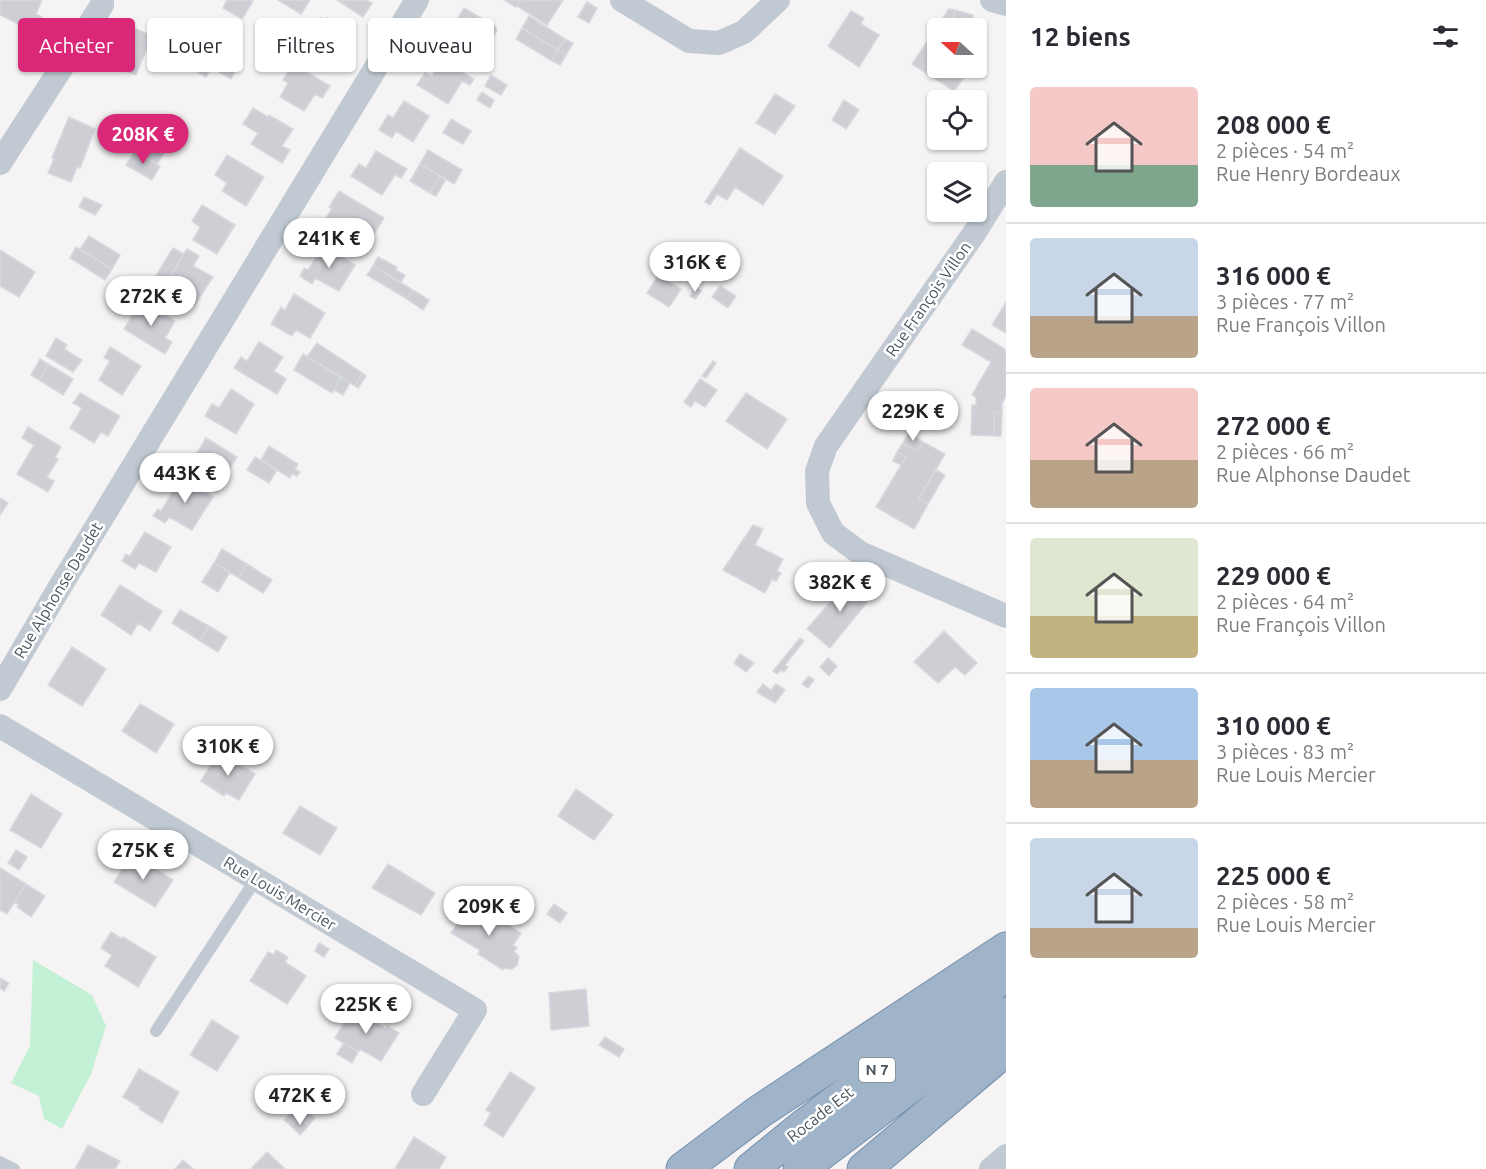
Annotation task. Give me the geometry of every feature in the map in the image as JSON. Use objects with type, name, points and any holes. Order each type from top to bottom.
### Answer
[{"type":"highway","points":[[683,1169],[759,1112],[1006,949]]},
{"type":"highway","name":"Rocade Est","points":[[751,1169],[1006,974]]},
{"type":"highway","name":"Rocade Est","points":[[800,1169],[1006,1014]]},
{"type":"highway","points":[[864,1169],[1006,1049]]},
{"type":"street","points":[[0,164],[102,5],[102,0]]},
{"type":"street","name":"Rue Alphonse Daudet","points":[[0,689],[417,0]]},
{"type":"street","points":[[622,0],[689,41],[719,43],[744,32],[778,0]]},
{"type":"street","points":[[992,0],[1006,4]]},
{"type":"street","name":"Rue François Villon","points":[[1006,182],[975,232],[826,446],[817,471],[818,503],[833,533],[860,553],[1006,616]]},
{"type":"street","name":"Rue Louis Mercier","points":[[0,726],[475,1010],[423,1094]]},
{"type":"street","points":[[991,1169],[1006,1156]]},
{"type":"lane","points":[[156,1031],[256,879]]},
{"type":"lane","points":[[0,1162],[14,1169]]},
{"type":"green space","points":[[33,960],[92,995],[106,1026],[91,1074],[62,1129],[44,1119],[39,1096],[11,1083],[30,1046]]},
{"type":"building","points":[[0,0],[42,0],[36,14],[42,18],[18,18],[18,24],[0,15]]},
{"type":"building","points":[[227,0],[253,1],[243,18],[223,8]]},
{"type":"building","points":[[278,0],[310,0],[301,14]]},
{"type":"building","points":[[337,0],[366,0],[372,3],[363,17]]},
{"type":"building","points":[[504,0],[520,0],[516,7]]},
{"type":"building","points":[[520,0],[563,0],[547,25],[517,6]]},
{"type":"building","points":[[587,2],[597,8],[589,23],[578,17]]},
{"type":"building","points":[[464,8],[481,18],[458,18]]},
{"type":"building","points":[[949,9],[955,10],[954,18],[943,18]]},
{"type":"building","points":[[955,10],[973,15],[972,18],[953,18]]},
{"type":"building","points":[[851,11],[864,18],[861,24],[879,35],[859,67],[828,46]]},
{"type":"building","points":[[529,16],[565,39],[558,50],[522,28]]},
{"type":"building","points":[[522,28],[558,50],[552,61],[516,39]]},
{"type":"building","points":[[135,29],[147,34],[147,48],[136,75],[129,72],[135,72]]},
{"type":"building","points":[[565,39],[573,43],[566,55],[558,50]]},
{"type":"building","points":[[927,42],[927,74],[912,64]]},
{"type":"building","points":[[558,50],[566,55],[560,65],[552,61]]},
{"type":"building","points":[[197,72],[209,72],[206,77]]},
{"type":"building","points":[[219,72],[235,72],[231,79]]},
{"type":"building","points":[[288,72],[306,72],[330,86],[322,98],[315,94],[304,111],[280,97],[288,83],[283,80]]},
{"type":"building","points":[[434,72],[462,72],[474,79],[470,85],[462,81],[448,104],[417,85],[425,73],[432,76]]},
{"type":"building","points":[[491,75],[507,85],[501,95],[485,86]]},
{"type":"building","points":[[934,78],[964,78],[952,90]]},
{"type":"building","points":[[482,92],[494,100],[490,108],[477,100]]},
{"type":"building","points":[[775,94],[795,106],[775,134],[756,123]]},
{"type":"building","points":[[844,100],[859,110],[846,129],[832,120]]},
{"type":"building","points":[[404,101],[429,116],[413,142],[396,131],[392,138],[379,130],[388,115],[393,118]]},
{"type":"building","points":[[253,108],[293,129],[282,146],[290,150],[282,163],[251,144],[258,133],[243,124]]},
{"type":"building","points":[[69,117],[95,129],[80,168],[77,167],[71,182],[48,173]]},
{"type":"building","points":[[451,119],[471,131],[463,144],[443,133]]},
{"type":"building","points":[[147,132],[168,146],[157,164],[135,151]]},
{"type":"building","points":[[740,148],[783,176],[763,205],[735,187],[727,200],[717,194],[710,205],[705,202]]},
{"type":"building","points":[[428,150],[462,170],[454,184],[420,164]]},
{"type":"building","points":[[135,151],[160,166],[152,180],[126,165]]},
{"type":"building","points":[[376,151],[407,169],[401,178],[395,175],[382,195],[351,176],[359,164],[366,168]]},
{"type":"building","points":[[227,155],[264,177],[246,206],[222,191],[227,183],[215,175]]},
{"type":"building","points":[[420,164],[440,176],[430,193],[410,181]]},
{"type":"building","points":[[440,176],[446,179],[436,196],[430,193]]},
{"type":"building","points":[[339,191],[384,218],[368,243],[345,231],[342,236],[323,224],[332,208],[329,207]]},
{"type":"building","points":[[84,197],[102,205],[95,215],[79,207]]},
{"type":"building","points":[[202,205],[235,225],[217,254],[193,240],[200,227],[192,221]]},
{"type":"building","points":[[89,236],[120,255],[112,269],[80,249]]},
{"type":"building","points":[[323,246],[355,265],[339,291],[315,278],[312,284],[300,276],[304,268],[308,270]]},
{"type":"building","points":[[76,247],[112,269],[105,280],[70,258]]},
{"type":"building","points":[[173,248],[184,254],[166,284],[155,277]]},
{"type":"building","points":[[187,249],[199,256],[193,266],[213,277],[194,306],[163,288]]},
{"type":"building","points":[[0,250],[35,272],[19,297],[0,286]]},
{"type":"building","points":[[378,257],[397,267],[396,270],[405,275],[401,282],[373,266]]},
{"type":"building","points":[[373,266],[413,290],[407,299],[367,275]]},
{"type":"building","points":[[664,266],[674,273],[669,282],[681,289],[669,307],[647,293]]},
{"type":"building","points":[[720,286],[736,296],[728,308],[712,297]]},
{"type":"building","points":[[695,287],[701,291],[695,299],[690,296]]},
{"type":"building","points":[[413,290],[429,300],[423,310],[407,299]]},
{"type":"building","points":[[294,294],[325,313],[310,338],[296,330],[292,336],[271,324],[281,307],[285,310]]},
{"type":"building","points":[[142,300],[175,321],[165,338],[172,342],[165,354],[124,329]]},
{"type":"building","points":[[1006,302],[1006,333],[992,325]]},
{"type":"building","points":[[972,329],[1006,350],[1006,396],[1002,403],[1002,413],[994,412],[994,436],[971,435],[972,405],[976,405],[976,397],[972,395],[991,362],[962,345]]},
{"type":"building","points":[[56,338],[67,345],[64,349],[82,360],[73,372],[46,356]]},
{"type":"building","points":[[259,342],[283,357],[274,371],[286,379],[277,394],[234,368],[241,357],[247,361]]},
{"type":"building","points":[[317,343],[362,373],[355,386],[307,357]]},
{"type":"building","points":[[110,347],[141,366],[122,395],[99,380],[110,361],[104,358]]},
{"type":"building","points":[[303,354],[341,377],[332,393],[294,370]]},
{"type":"building","points":[[40,359],[48,364],[39,380],[31,375]]},
{"type":"building","points":[[713,361],[716,363],[706,378],[702,376]]},
{"type":"building","points":[[48,364],[73,379],[63,395],[39,380]]},
{"type":"building","points":[[362,373],[366,376],[358,388],[355,386]]},
{"type":"building","points":[[341,377],[350,383],[343,395],[334,390]]},
{"type":"building","points":[[700,379],[717,390],[705,407],[695,401],[691,407],[684,402]]},
{"type":"building","points":[[231,389],[254,404],[236,434],[205,416],[212,404],[219,408]]},
{"type":"building","points":[[80,393],[120,416],[108,436],[101,432],[94,443],[70,428],[82,408],[73,403]]},
{"type":"building","points":[[746,393],[787,419],[767,449],[726,421]]},
{"type":"building","points":[[994,412],[1002,413],[1001,436],[994,436]]},
{"type":"building","points":[[28,427],[61,447],[55,457],[58,459],[47,477],[54,481],[48,492],[17,474],[34,445],[22,438]]},
{"type":"building","points":[[909,433],[923,442],[917,451],[903,443]]},
{"type":"building","points":[[206,438],[237,457],[216,491],[192,477],[194,474],[183,467],[187,460],[191,463]]},
{"type":"building","points":[[923,442],[945,454],[919,498],[928,504],[914,529],[876,507],[906,457],[897,452],[903,443],[917,451]]},
{"type":"building","points":[[269,446],[298,464],[295,469],[300,472],[297,476],[292,473],[290,478],[261,460]]},
{"type":"building","points":[[897,452],[906,457],[901,465],[893,461]]},
{"type":"building","points":[[255,457],[277,470],[269,483],[247,470]]},
{"type":"building","points":[[936,470],[945,475],[928,504],[919,498]]},
{"type":"building","points":[[178,476],[213,497],[192,530],[169,517],[165,523],[153,516],[158,509],[161,511],[175,488],[172,485]]},
{"type":"building","points":[[0,498],[8,503],[0,515]]},
{"type":"building","points":[[753,525],[763,529],[755,545],[783,559],[777,571],[781,573],[776,581],[772,579],[765,593],[723,570]]},
{"type":"building","points":[[145,532],[171,547],[156,572],[139,563],[135,569],[122,561],[126,554],[130,556]]},
{"type":"building","points":[[222,549],[247,564],[239,578],[214,563]]},
{"type":"building","points":[[214,563],[230,572],[218,592],[202,582]]},
{"type":"building","points":[[247,564],[272,580],[263,593],[239,578]]},
{"type":"building","points":[[858,583],[876,591],[830,648],[807,629],[845,585],[852,590]]},
{"type":"building","points":[[120,585],[162,611],[150,631],[138,623],[131,635],[101,615]]},
{"type":"building","points":[[180,610],[209,626],[200,641],[172,623]]},
{"type":"building","points":[[209,626],[227,637],[218,652],[200,641]]},
{"type":"building","points":[[944,631],[977,663],[965,675],[955,667],[938,683],[914,662]]},
{"type":"building","points":[[800,638],[804,641],[785,665],[788,667],[784,672],[781,670],[777,674],[773,671]]},
{"type":"building","points":[[72,647],[106,669],[82,706],[48,685]]},
{"type":"building","points":[[740,654],[754,663],[746,672],[734,663]]},
{"type":"building","points":[[828,658],[837,666],[829,676],[820,667]]},
{"type":"building","points":[[809,676],[814,680],[808,688],[802,684]]},
{"type":"building","points":[[763,684],[771,690],[776,684],[785,690],[775,703],[757,692]]},
{"type":"building","points":[[140,704],[174,724],[156,753],[122,731]]},
{"type":"building","points":[[219,752],[255,774],[239,800],[226,793],[224,796],[201,781]]},
{"type":"building","points":[[576,789],[613,815],[594,840],[558,816]]},
{"type":"building","points":[[31,794],[62,814],[41,848],[10,830]]},
{"type":"building","points":[[300,806],[337,828],[320,855],[283,833]]},
{"type":"building","points":[[16,850],[27,857],[19,870],[8,863]]},
{"type":"building","points":[[132,854],[173,880],[155,907],[114,882]]},
{"type":"building","points":[[388,864],[435,893],[421,915],[372,888]]},
{"type":"building","points":[[0,868],[26,884],[7,914],[0,910]]},
{"type":"building","points":[[26,884],[45,896],[31,917],[14,902]]},
{"type":"building","points":[[471,904],[521,933],[513,945],[517,948],[514,951],[519,957],[517,965],[512,969],[504,968],[503,970],[478,954],[480,950],[451,933]]},
{"type":"building","points":[[554,904],[567,913],[560,923],[547,914]]},
{"type":"building","points":[[111,932],[156,957],[138,987],[105,966],[112,955],[101,948]]},
{"type":"building","points":[[319,943],[329,949],[324,957],[315,951]]},
{"type":"building","points":[[276,950],[288,957],[285,962],[306,976],[287,1004],[250,981],[268,952],[274,955]]},
{"type":"building","points":[[0,978],[9,983],[4,991],[0,988]]},
{"type":"building","points":[[586,989],[589,1026],[551,1030],[549,993]]},
{"type":"building","points":[[353,1008],[386,1029],[387,1026],[399,1033],[381,1061],[360,1049],[358,1052],[335,1038]]},
{"type":"building","points":[[212,1020],[239,1037],[217,1071],[190,1055]]},
{"type":"building","points":[[605,1037],[624,1049],[619,1057],[599,1045]]},
{"type":"building","points":[[344,1043],[358,1052],[352,1063],[337,1054]]},
{"type":"building","points":[[139,1069],[179,1092],[162,1123],[123,1097]]},
{"type":"building","points":[[510,1072],[535,1088],[503,1137],[484,1125],[491,1113],[486,1110]]},
{"type":"building","points":[[300,1103],[315,1118],[309,1125],[292,1112]]},
{"type":"building","points":[[292,1112],[299,1118],[291,1126],[284,1120]]},
{"type":"building","points":[[299,1118],[309,1125],[300,1135],[291,1126]]},
{"type":"building","points":[[414,1137],[446,1157],[439,1169],[395,1169]]},
{"type":"building","points":[[88,1145],[120,1161],[115,1169],[75,1169]]},
{"type":"building","points":[[267,1152],[285,1169],[251,1169]]},
{"type":"building","points":[[183,1160],[193,1169],[175,1169]]}]
